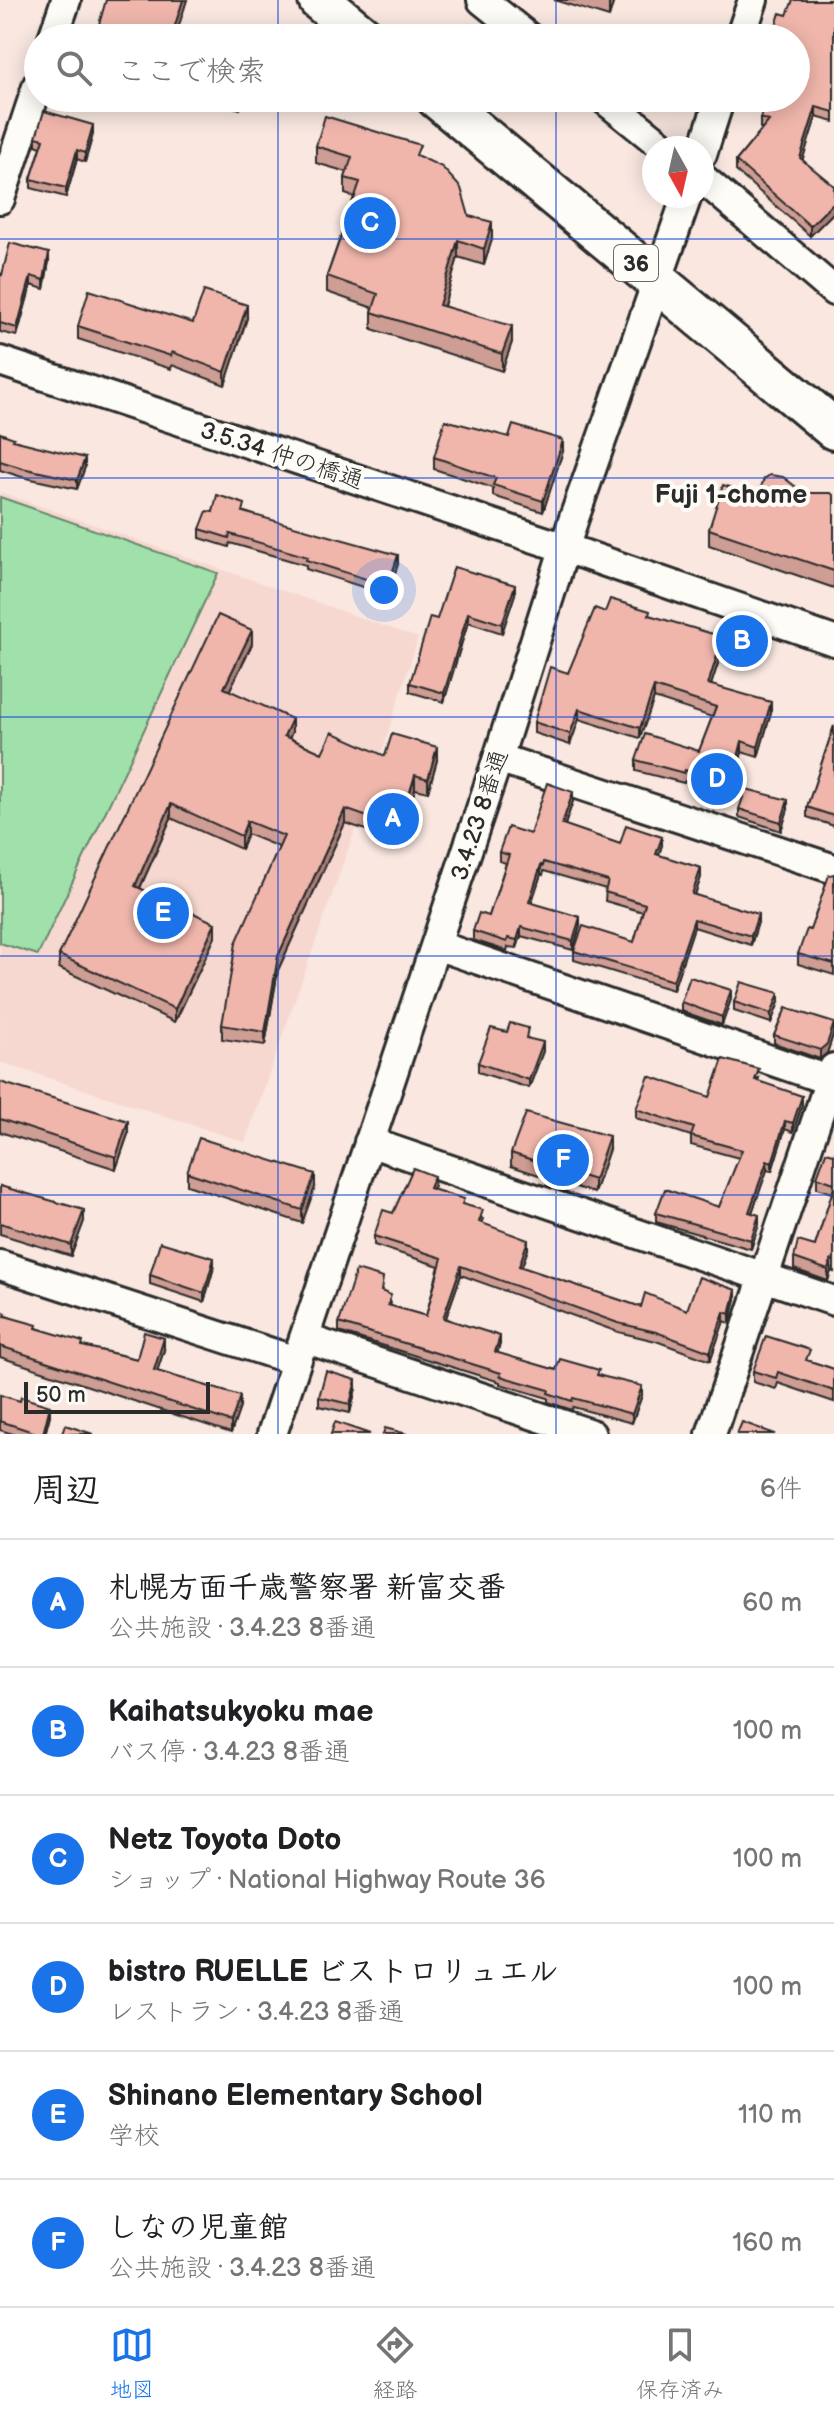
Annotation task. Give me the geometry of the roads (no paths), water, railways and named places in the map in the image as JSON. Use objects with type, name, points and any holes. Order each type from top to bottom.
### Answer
[{"type":"highway","points":[[319,0],[348,24]]},
{"type":"highway","name":"36","points":[[454,112],[834,429]]},
{"type":"street","points":[[58,24],[66,0]]},
{"type":"street","points":[[482,0],[512,24]]},
{"type":"street","points":[[745,24],[753,0]]},
{"type":"street","points":[[0,199],[29,112]]},
{"type":"street","points":[[620,112],[650,136]]},
{"type":"street","points":[[708,136],[716,112]]},
{"type":"street","points":[[714,188],[834,291]]},
{"type":"street","name":"3.4.23 8番通","points":[[272,1434],[565,548],[683,208]]},
{"type":"street","name":"3.5.34 仲の橋通","points":[[0,361],[565,548],[834,641]]},
{"type":"street","points":[[498,758],[834,869]]},
{"type":"street","points":[[436,945],[833,1077],[711,1434]]},
{"type":"street","points":[[369,1142],[834,1301]]},
{"type":"street","points":[[0,1265],[591,1434]]},
{"type":"place","name":"Netz Toyota Doto","points":[[370,223]]},
{"type":"place","name":"Kaihatsukyoku mae","points":[[742,641]]},
{"type":"place","name":"bistro RUELLE ビストロリュエル","points":[[717,779]]},
{"type":"place","name":"札幌方面千歳警察署 新富交番","points":[[393,819]]},
{"type":"place","name":"Shinano Elementary School","points":[[163,913]]},
{"type":"place","name":"しなの児童館","points":[[563,1160]]},
{"type":"district","name":"Fuji 1-chome","points":[[731,494]]}]
